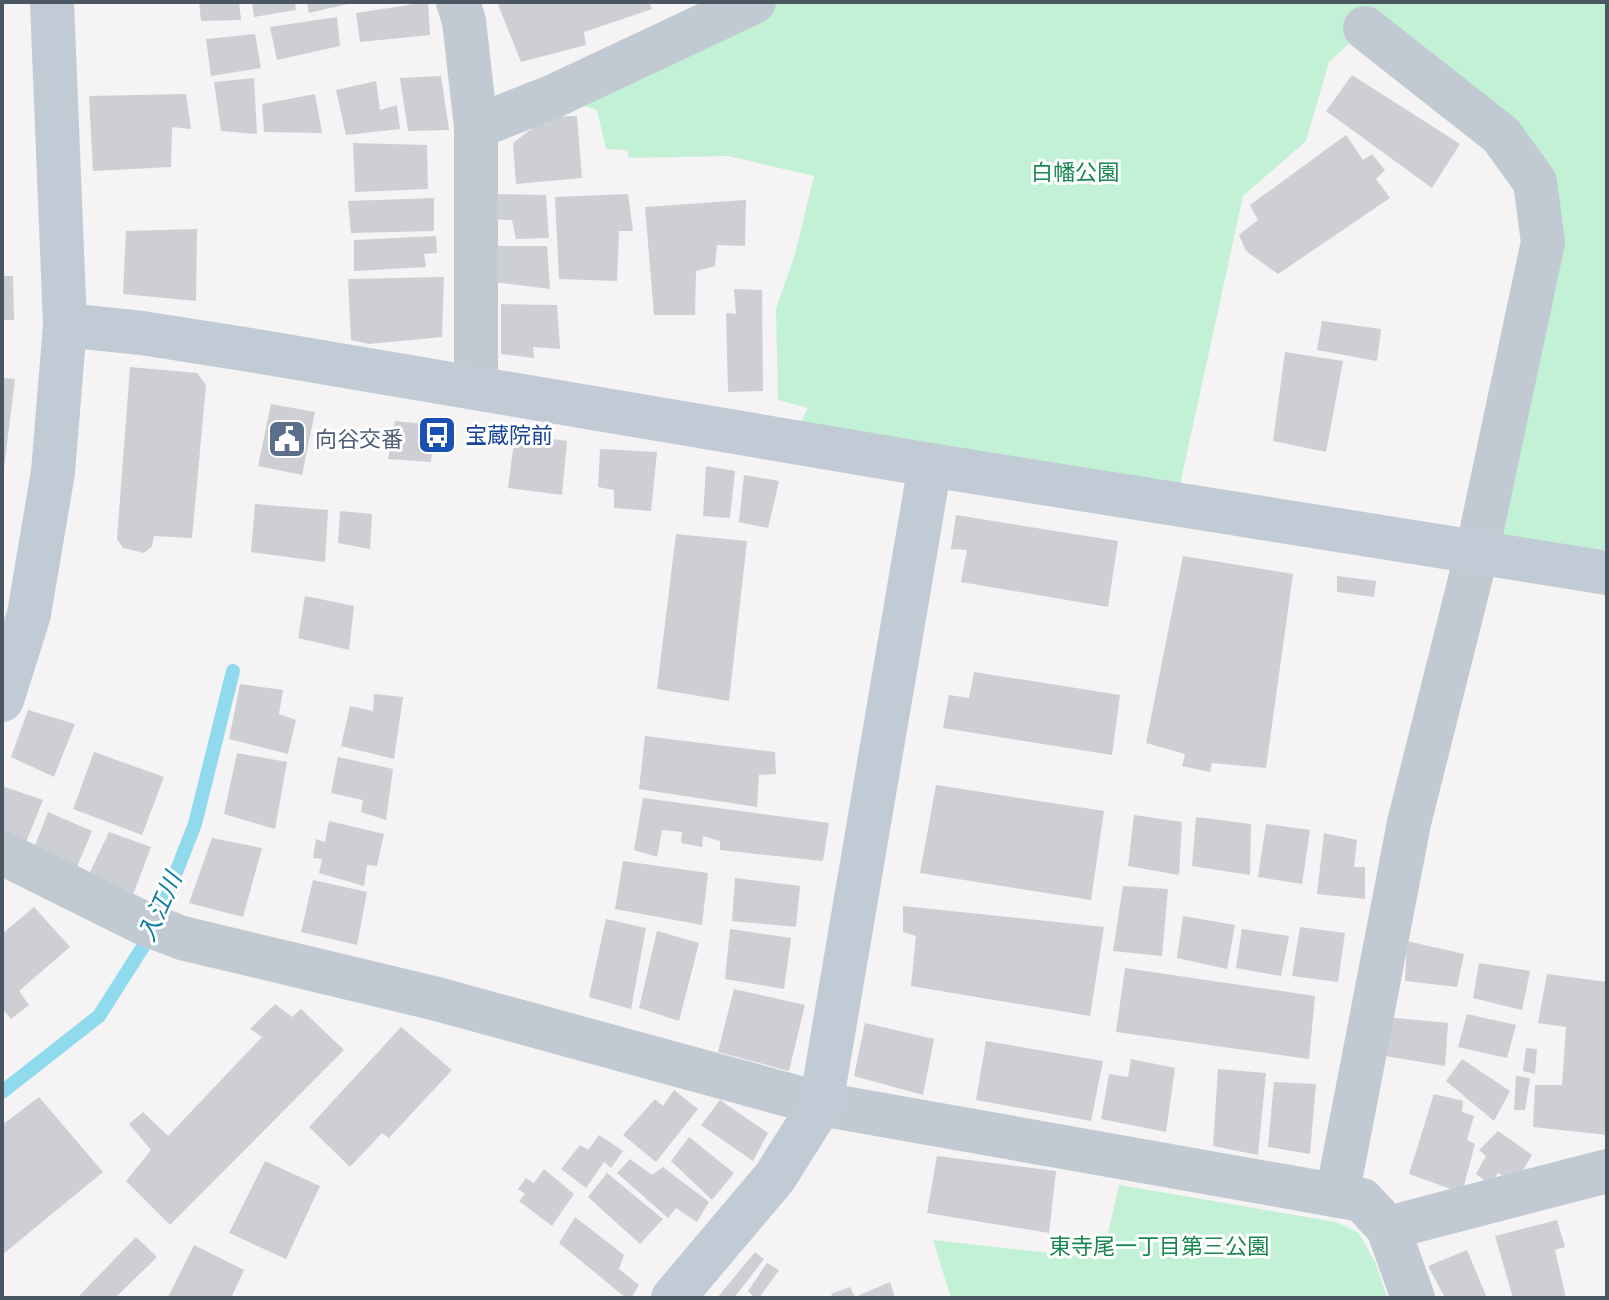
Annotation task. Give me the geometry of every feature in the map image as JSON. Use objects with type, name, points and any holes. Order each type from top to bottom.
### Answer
[{"type":"street","points":[[3,696],[29,614],[53,472],[65,325],[52,2]]},
{"type":"street","points":[[458,2],[464,21],[476,127],[476,388]]},
{"type":"street","points":[[476,127],[554,96],[754,2]]},
{"type":"street","points":[[1337,1196],[1409,823],[1477,552],[1543,242],[1535,182],[1501,135],[1365,28]]},
{"type":"street","points":[[65,325],[158,335],[930,465],[1607,573]]},
{"type":"street","points":[[673,1298],[775,1177],[821,1104],[930,465]]},
{"type":"street","points":[[2,853],[143,923],[182,938],[437,999],[821,1104],[1362,1200],[1388,1228],[1413,1298]]},
{"type":"street","points":[[1388,1228],[1607,1171]]},
{"type":"green space","name":"白幡公園","points":[[754,2],[1607,2],[1607,573],[1477,552],[1535,182],[1365,29],[1329,62],[1306,141],[1243,196],[1176,503],[791,442],[808,408],[778,400],[776,309],[795,254],[814,176],[728,156],[629,158],[627,150],[606,149],[597,110],[554,96]]},
{"type":"green space","name":"東寺尾一丁目第三公園","points":[[1119,1185],[1336,1222],[1359,1233],[1376,1264],[1387,1298],[951,1298],[933,1240],[1102,1259]]},
{"type":"building","points":[[199,2],[239,2],[241,20],[201,21]]},
{"type":"building","points":[[252,2],[295,2],[296,10],[254,17]]},
{"type":"building","points":[[307,2],[352,2],[352,3],[309,13]]},
{"type":"building","points":[[428,2],[430,35],[360,42],[356,13]]},
{"type":"building","points":[[497,2],[649,2],[652,9],[584,32],[586,45],[521,62]]},
{"type":"building","points":[[337,17],[340,46],[277,60],[270,27]]},
{"type":"building","points":[[255,34],[261,68],[211,76],[206,39]]},
{"type":"building","points":[[1352,75],[1460,144],[1432,188],[1326,111]]},
{"type":"building","points":[[441,76],[449,130],[408,131],[400,78]]},
{"type":"building","points":[[254,78],[257,134],[221,131],[214,82]]},
{"type":"building","points":[[376,81],[380,110],[397,105],[400,129],[346,135],[336,90]]},
{"type":"building","points":[[186,94],[191,129],[172,127],[171,167],[93,171],[89,96]]},
{"type":"building","points":[[315,94],[322,133],[264,132],[262,104]]},
{"type":"building","points":[[577,116],[582,178],[516,184],[513,143],[547,117]]},
{"type":"building","points":[[1346,135],[1363,160],[1372,154],[1385,170],[1376,179],[1390,198],[1278,274],[1246,251],[1239,235],[1258,220],[1250,205]]},
{"type":"building","points":[[353,143],[427,145],[428,189],[355,192]]},
{"type":"building","points":[[491,194],[546,195],[549,238],[516,239],[512,220],[489,219]]},
{"type":"building","points":[[628,194],[633,231],[619,231],[617,281],[559,279],[555,197]]},
{"type":"building","points":[[434,198],[434,231],[351,233],[348,201]]},
{"type":"building","points":[[746,200],[745,246],[717,245],[715,266],[696,271],[695,315],[654,315],[645,207]]},
{"type":"building","points":[[197,229],[196,301],[123,294],[126,231]]},
{"type":"building","points":[[436,236],[437,253],[424,254],[426,267],[354,271],[354,240]]},
{"type":"building","points":[[492,246],[547,246],[550,289],[493,282]]},
{"type":"building","points":[[2,276],[13,276],[14,320],[2,320]]},
{"type":"building","points":[[444,277],[442,337],[369,344],[351,340],[348,279]]},
{"type":"building","points":[[734,289],[762,290],[763,391],[728,392],[726,313],[736,314]]},
{"type":"building","points":[[501,304],[557,305],[560,349],[533,347],[534,358],[501,354]]},
{"type":"building","points":[[1322,321],[1381,329],[1377,361],[1317,350]]},
{"type":"building","points":[[1285,352],[1343,361],[1326,452],[1273,441]]},
{"type":"building","points":[[130,367],[197,373],[206,385],[192,538],[154,536],[152,546],[144,553],[123,548],[117,539]]},
{"type":"building","points":[[2,378],[15,379],[4,468],[2,468]]},
{"type":"building","name":"向谷交番","points":[[271,404],[315,412],[302,475],[258,466]]},
{"type":"building","points":[[395,421],[435,425],[431,462],[388,459]]},
{"type":"building","points":[[515,434],[567,441],[562,495],[508,488]]},
{"type":"building","points":[[600,449],[657,452],[651,511],[614,508],[614,490],[598,487]]},
{"type":"building","points":[[706,466],[735,471],[730,518],[703,516]]},
{"type":"building","points":[[744,475],[779,481],[768,528],[739,522]]},
{"type":"building","points":[[255,504],[328,510],[325,562],[251,552]]},
{"type":"building","points":[[340,511],[372,514],[370,549],[338,543]]},
{"type":"building","points":[[956,515],[1118,541],[1108,607],[961,582],[967,550],[951,549]]},
{"type":"building","points":[[676,534],[747,541],[729,701],[657,689]]},
{"type":"building","points":[[1183,556],[1293,574],[1266,768],[1212,763],[1210,772],[1182,766],[1185,754],[1146,743]]},
{"type":"building","points":[[1337,576],[1376,581],[1374,597],[1337,592]]},
{"type":"building","points":[[305,596],[354,606],[349,650],[298,638]]},
{"type":"building","points":[[974,672],[1120,695],[1112,755],[943,728],[949,695],[969,698]]},
{"type":"building","points":[[240,684],[283,690],[279,714],[296,720],[288,754],[229,739]]},
{"type":"building","points":[[374,694],[403,697],[394,759],[341,746],[350,706],[373,711]]},
{"type":"building","points":[[28,710],[75,724],[54,777],[11,757]]},
{"type":"building","points":[[645,736],[775,752],[776,774],[759,775],[757,807],[639,789]]},
{"type":"building","points":[[94,752],[164,777],[142,835],[73,809]]},
{"type":"building","points":[[237,753],[287,762],[275,829],[224,814]]},
{"type":"building","points":[[338,757],[393,769],[386,820],[361,812],[363,800],[331,793]]},
{"type":"building","points":[[936,785],[1104,811],[1091,900],[920,873]]},
{"type":"building","points":[[2,786],[43,800],[26,842],[2,830]]},
{"type":"building","points":[[643,798],[829,823],[823,861],[720,850],[720,841],[703,836],[702,847],[681,843],[682,832],[662,830],[657,857],[634,850]]},
{"type":"building","points":[[48,812],[92,831],[77,867],[34,848]]},
{"type":"building","points":[[1134,815],[1182,822],[1179,875],[1128,866]]},
{"type":"building","points":[[1196,817],[1251,824],[1250,875],[1192,866]]},
{"type":"building","points":[[329,821],[384,834],[377,866],[367,865],[364,886],[319,873],[322,859],[313,858],[316,839],[325,842]]},
{"type":"building","points":[[1266,824],[1310,830],[1302,884],[1258,877]]},
{"type":"building","points":[[109,832],[151,847],[133,895],[90,872]]},
{"type":"building","points":[[1324,833],[1357,840],[1354,867],[1365,867],[1365,899],[1317,894]]},
{"type":"building","points":[[212,838],[262,848],[243,917],[189,903]]},
{"type":"building","points":[[623,861],[708,873],[702,925],[615,909]]},
{"type":"building","points":[[735,878],[800,886],[796,927],[732,921]]},
{"type":"building","points":[[313,880],[367,892],[357,945],[301,932]]},
{"type":"building","points":[[1123,886],[1168,889],[1162,956],[1113,951]]},
{"type":"building","points":[[903,906],[1104,927],[1090,1016],[911,986],[916,936],[903,932]]},
{"type":"building","points":[[34,907],[70,947],[19,991],[29,1005],[11,1019],[2,1008],[2,934]]},
{"type":"building","points":[[1183,916],[1235,925],[1227,969],[1177,958]]},
{"type":"building","points":[[606,919],[646,928],[631,1009],[589,997]]},
{"type":"building","points":[[1300,927],[1345,933],[1338,982],[1292,976]]},
{"type":"building","points":[[730,929],[791,938],[784,989],[725,979]]},
{"type":"building","points":[[1242,929],[1289,936],[1281,976],[1236,968]]},
{"type":"building","points":[[657,931],[699,943],[679,1021],[639,1008]]},
{"type":"building","points":[[1407,941],[1464,954],[1457,987],[1405,981]]},
{"type":"building","points":[[1479,963],[1530,971],[1522,1010],[1473,998]]},
{"type":"building","points":[[1125,968],[1315,996],[1309,1059],[1116,1032]]},
{"type":"building","points":[[1547,974],[1607,982],[1607,1135],[1533,1127],[1535,1085],[1562,1085],[1566,1027],[1538,1023]]},
{"type":"building","points":[[734,989],[805,1005],[789,1071],[718,1052]]},
{"type":"building","points":[[275,1004],[292,1017],[301,1009],[344,1050],[170,1225],[126,1181],[151,1150],[129,1124],[143,1112],[168,1136],[262,1037],[250,1029]]},
{"type":"building","points":[[1467,1014],[1516,1025],[1507,1058],[1458,1047]]},
{"type":"building","points":[[1386,1017],[1448,1023],[1445,1066],[1379,1055]]},
{"type":"building","points":[[865,1023],[934,1039],[923,1095],[854,1076]]},
{"type":"building","points":[[401,1027],[452,1070],[389,1138],[382,1133],[350,1167],[309,1127]]},
{"type":"building","points":[[986,1041],[1103,1061],[1091,1121],[976,1100]]},
{"type":"building","points":[[1526,1048],[1537,1049],[1535,1074],[1523,1071]]},
{"type":"building","points":[[1131,1059],[1175,1068],[1166,1132],[1101,1119],[1109,1074],[1128,1077]]},
{"type":"building","points":[[1462,1059],[1510,1091],[1494,1121],[1446,1081]]},
{"type":"building","points":[[1218,1069],[1266,1073],[1258,1155],[1213,1146]]},
{"type":"building","points":[[1516,1076],[1530,1078],[1525,1110],[1514,1110]]},
{"type":"building","points":[[1274,1082],[1316,1084],[1310,1154],[1268,1147]]},
{"type":"building","points":[[674,1090],[698,1109],[656,1162],[623,1135],[655,1099],[663,1106]]},
{"type":"building","points":[[1434,1094],[1463,1101],[1462,1112],[1474,1116],[1467,1140],[1475,1144],[1462,1193],[1409,1174]]},
{"type":"building","points":[[39,1097],[103,1172],[2,1255],[2,1125]]},
{"type":"building","points":[[720,1100],[768,1133],[753,1161],[701,1125]]},
{"type":"building","points":[[1498,1131],[1532,1155],[1515,1183],[1498,1173],[1490,1184],[1476,1174],[1486,1156],[1479,1150]]},
{"type":"building","points":[[599,1135],[623,1151],[611,1168],[604,1162],[586,1188],[561,1169],[580,1145],[588,1150]]},
{"type":"building","points":[[689,1137],[734,1173],[712,1200],[671,1161]]},
{"type":"building","points":[[937,1156],[1056,1171],[1049,1233],[927,1213]]},
{"type":"building","points":[[630,1159],[652,1175],[663,1167],[709,1202],[697,1222],[676,1208],[668,1218],[617,1173]]},
{"type":"building","points":[[265,1161],[320,1186],[286,1259],[229,1233]]},
{"type":"building","points":[[544,1169],[574,1194],[552,1226],[519,1201],[525,1194],[518,1189],[526,1178],[534,1183]]},
{"type":"building","points":[[607,1173],[663,1219],[640,1244],[588,1197]]},
{"type":"building","points":[[575,1217],[624,1255],[619,1269],[639,1285],[631,1298],[626,1298],[559,1243]]},
{"type":"building","points":[[1557,1220],[1565,1247],[1555,1250],[1566,1298],[1513,1298],[1495,1236]]},
{"type":"building","points":[[136,1237],[157,1257],[115,1298],[77,1298]]},
{"type":"building","points":[[194,1245],[244,1270],[231,1298],[168,1297]]},
{"type":"building","points":[[1467,1250],[1487,1298],[1445,1298],[1428,1266]]},
{"type":"building","points":[[755,1252],[764,1259],[734,1298],[717,1298]]},
{"type":"building","points":[[767,1263],[779,1270],[759,1298],[755,1298],[748,1291]]},
{"type":"building","points":[[890,1282],[895,1298],[833,1298],[831,1294],[850,1287],[855,1297]]},
{"type":"waterway","name":"入江川","points":[[2,1092],[99,1016],[153,931],[195,824],[233,671]]},
{"type":"place","name":"宝蔵院前","points":[[437,435]]},
{"type":"place","name":"向谷交番","points":[[287,439]]}]
